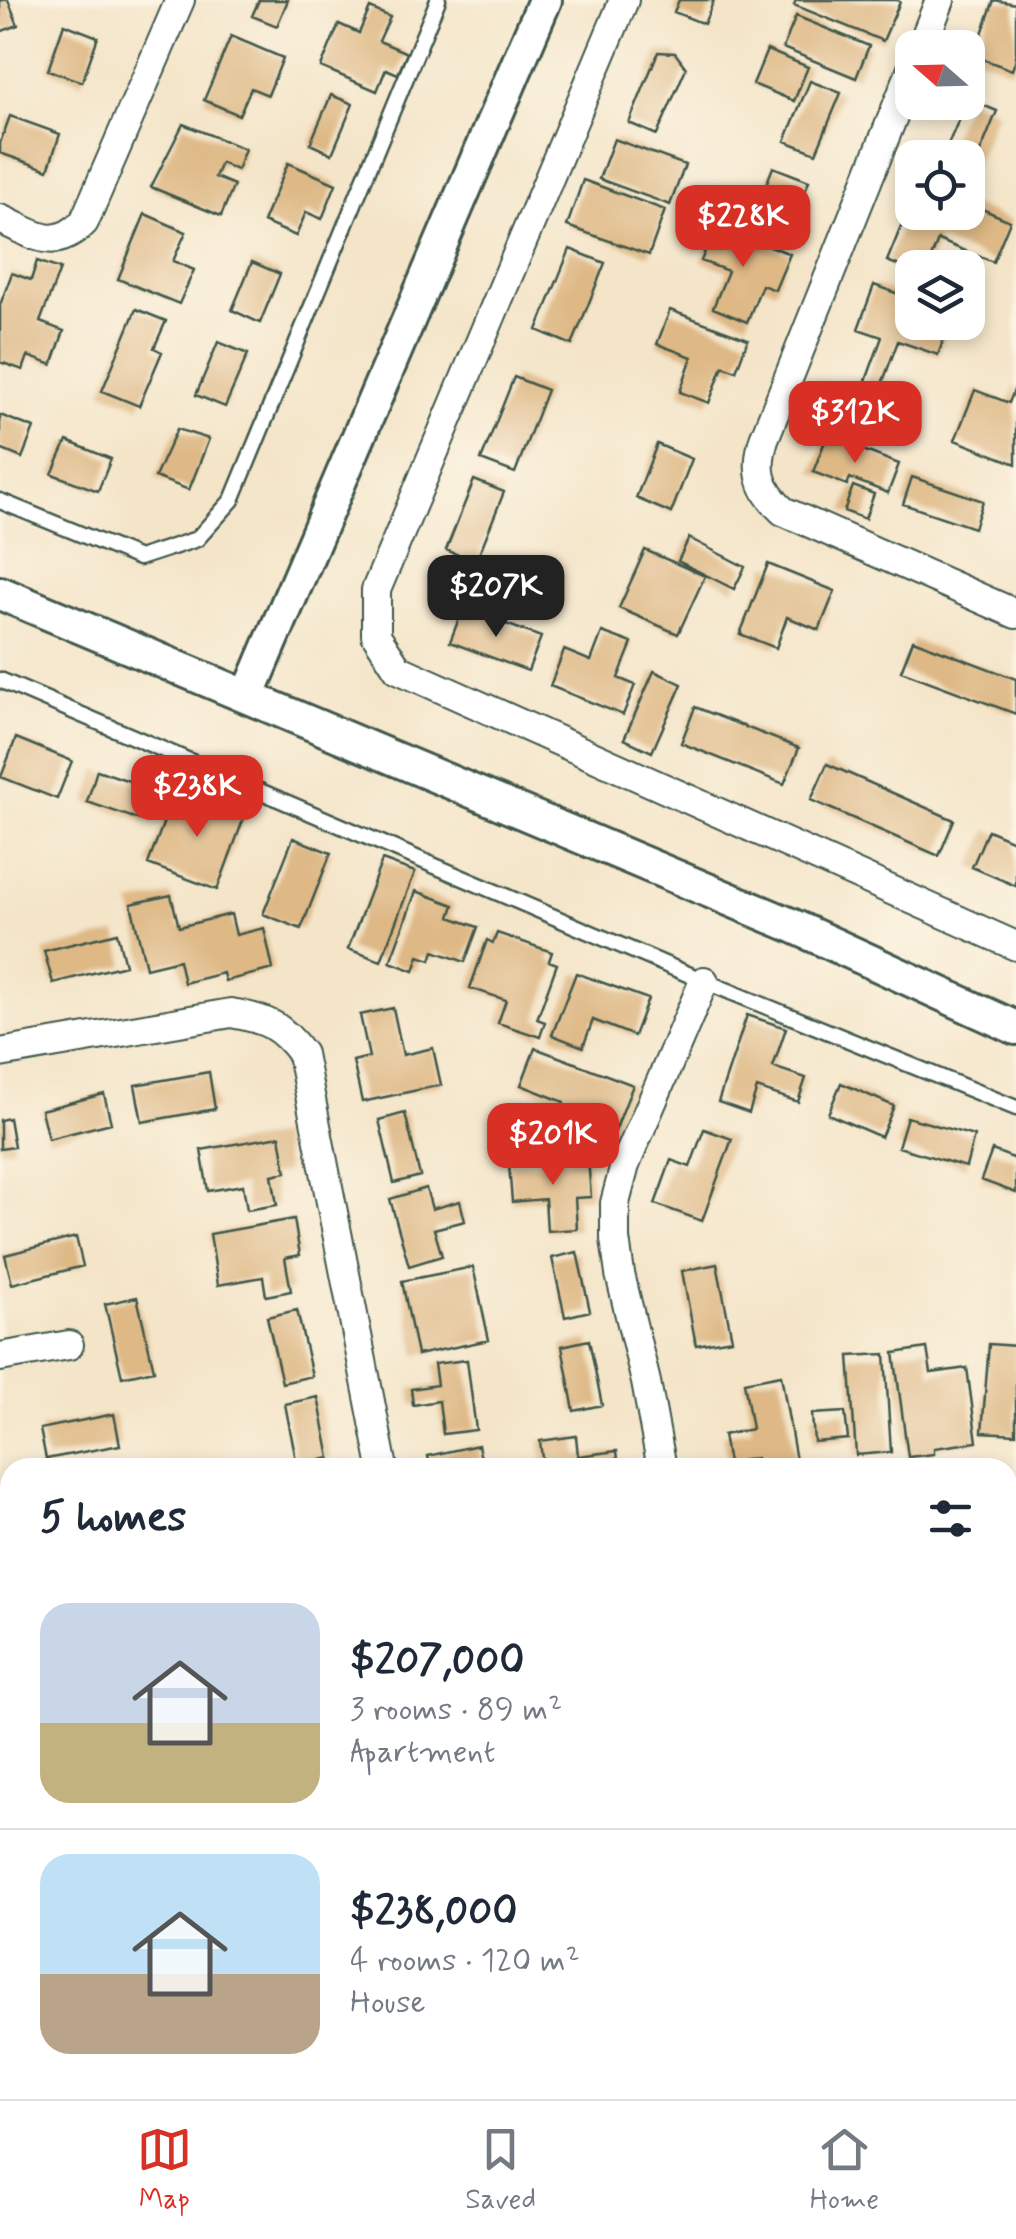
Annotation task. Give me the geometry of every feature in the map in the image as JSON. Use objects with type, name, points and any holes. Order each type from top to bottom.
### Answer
[{"type":"street","points":[[0,219],[47,240],[68,238],[84,222],[180,0]]},
{"type":"street","points":[[248,696],[545,0]]},
{"type":"street","points":[[624,0],[376,590],[376,635],[398,669],[1016,946]]},
{"type":"street","points":[[928,30],[940,0]]},
{"type":"street","points":[[895,112],[764,439],[758,460],[760,480],[768,498],[783,511],[1016,614]]},
{"type":"street","points":[[0,593],[791,925],[1016,1028]]},
{"type":"street","points":[[660,1458],[620,1274],[614,1240],[615,1204],[624,1165],[704,981]]},
{"type":"street","points":[[0,1053],[231,1012],[258,1018],[286,1031],[302,1054],[381,1458]]},
{"type":"street","points":[[0,1358],[69,1345]]},
{"type":"lane","points":[[0,501],[139,558],[197,539],[232,500],[438,0]]},
{"type":"lane","points":[[0,680],[704,981],[1016,1108]]},
{"type":"building","points":[[0,0],[8,0],[18,25],[0,32]]},
{"type":"building","points":[[259,0],[288,0],[277,26],[252,16]]},
{"type":"building","points":[[679,0],[714,0],[704,24],[674,12]]},
{"type":"building","points":[[796,0],[900,2],[883,41],[794,5]]},
{"type":"building","points":[[994,0],[1016,4],[1016,59],[1012,70],[985,60],[983,30]]},
{"type":"building","points":[[370,8],[390,17],[379,41],[407,53],[398,74],[386,69],[377,91],[321,67],[339,24],[359,33]]},
{"type":"building","points":[[796,16],[869,46],[856,78],[783,48]]},
{"type":"building","points":[[64,24],[98,37],[82,82],[48,70]]},
{"type":"building","points":[[231,36],[283,58],[268,95],[251,88],[239,115],[204,100]]},
{"type":"building","points":[[767,50],[808,67],[794,101],[753,84]]},
{"type":"building","points":[[658,52],[675,53],[686,68],[657,135],[629,123]]},
{"type":"building","points":[[810,81],[841,93],[816,153],[785,141]]},
{"type":"building","points":[[331,95],[353,104],[332,154],[310,144]]},
{"type":"building","points":[[985,106],[997,111],[985,140],[950,140],[959,120],[985,120]]},
{"type":"building","points":[[10,116],[60,134],[48,170],[0,153]]},
{"type":"building","points":[[183,124],[245,149],[237,170],[221,163],[215,177],[234,185],[221,216],[151,187]]},
{"type":"building","points":[[614,139],[685,165],[670,205],[599,179]]},
{"type":"building","points":[[288,163],[336,184],[322,219],[306,212],[296,236],[263,222]]},
{"type":"building","points":[[773,167],[809,181],[788,235],[752,221]]},
{"type":"building","points":[[583,180],[665,210],[649,255],[567,226]]},
{"type":"building","points":[[985,210],[1010,221],[993,262],[985,259],[985,250],[963,250],[938,240],[934,250],[895,250],[895,264],[887,261],[900,230],[985,230]]},
{"type":"building","points":[[145,214],[186,232],[173,261],[194,270],[179,304],[118,279]]},
{"type":"building","points":[[716,224],[790,254],[775,290],[762,285],[747,322],[713,308],[728,271],[701,261]]},
{"type":"building","points":[[570,249],[605,263],[572,345],[537,330]]},
{"type":"building","points":[[37,261],[60,269],[40,322],[64,331],[52,365],[28,356],[23,370],[0,362],[0,305],[12,273],[31,280]]},
{"type":"building","points":[[252,262],[280,274],[260,323],[232,310]]},
{"type":"building","points":[[874,285],[895,293],[895,340],[943,340],[938,355],[898,341],[879,392],[864,386],[882,337],[858,329]]},
{"type":"building","points":[[136,309],[166,321],[154,348],[162,352],[139,406],[102,391]]},
{"type":"building","points":[[670,310],[748,339],[736,371],[723,366],[709,403],[680,392],[692,357],[657,344]]},
{"type":"building","points":[[218,342],[248,354],[225,407],[196,395]]},
{"type":"building","points":[[514,377],[547,390],[515,473],[481,460]]},
{"type":"building","points":[[1016,385],[1016,464],[955,440],[975,390],[1009,403]]},
{"type":"building","points":[[0,415],[34,428],[22,458],[0,449]]},
{"type":"building","points":[[177,429],[209,439],[189,490],[155,477]]},
{"type":"building","points":[[827,436],[899,464],[888,493],[850,478],[847,485],[813,472]]},
{"type":"building","points":[[67,441],[111,459],[98,491],[52,474]]},
{"type":"building","points":[[657,444],[692,459],[671,513],[636,498]]},
{"type":"building","points":[[912,477],[983,501],[974,528],[903,504]]},
{"type":"building","points":[[474,480],[504,492],[476,562],[446,550]]},
{"type":"building","points":[[853,486],[874,494],[865,519],[844,511]]},
{"type":"building","points":[[689,538],[745,567],[734,589],[678,561]]},
{"type":"building","points":[[645,550],[705,576],[678,634],[619,608]]},
{"type":"building","points":[[768,564],[835,591],[819,630],[787,617],[776,648],[740,634]]},
{"type":"building","points":[[463,608],[541,637],[528,671],[450,642]]},
{"type":"building","points":[[602,632],[632,643],[618,678],[635,685],[623,715],[550,686],[564,650],[591,661]]},
{"type":"building","points":[[913,640],[1016,679],[1016,714],[901,671]]},
{"type":"building","points":[[654,671],[682,684],[652,752],[624,739]]},
{"type":"building","points":[[695,707],[799,748],[784,784],[681,743]]},
{"type":"building","points":[[16,738],[72,761],[57,799],[1,777]]},
{"type":"building","points":[[827,764],[954,820],[939,856],[811,800]]},
{"type":"building","points":[[97,770],[156,790],[146,822],[87,802]]},
{"type":"building","points":[[176,789],[245,815],[217,890],[148,864]]},
{"type":"building","points":[[988,830],[1016,842],[1016,886],[972,867]]},
{"type":"building","points":[[293,838],[331,853],[301,929],[263,914]]},
{"type":"building","points":[[382,860],[415,872],[381,961],[348,949]]},
{"type":"building","points":[[416,891],[454,905],[450,917],[478,927],[465,962],[434,951],[431,960],[419,956],[414,971],[390,962]]},
{"type":"building","points":[[171,895],[179,927],[231,914],[236,935],[264,928],[273,969],[225,981],[223,973],[184,983],[179,960],[146,968],[131,904]]},
{"type":"building","points":[[117,933],[125,965],[53,983],[44,951]]},
{"type":"building","points":[[497,933],[552,952],[549,961],[557,964],[537,1019],[545,1022],[540,1037],[498,1023],[506,1000],[470,988],[487,940],[493,943]]},
{"type":"building","points":[[576,973],[648,999],[634,1036],[593,1020],[583,1047],[552,1035]]},
{"type":"building","points":[[393,1008],[403,1055],[433,1048],[441,1085],[362,1102],[353,1061],[369,1057],[360,1015]]},
{"type":"building","points":[[747,1015],[786,1028],[773,1067],[806,1078],[798,1102],[757,1088],[749,1113],[718,1102]]},
{"type":"building","points":[[535,1048],[633,1085],[615,1131],[590,1121],[580,1148],[550,1137],[564,1102],[521,1085]]},
{"type":"building","points":[[209,1072],[215,1109],[142,1122],[135,1085]]},
{"type":"building","points":[[841,1083],[894,1106],[881,1137],[828,1114]]},
{"type":"building","points":[[104,1094],[111,1123],[48,1139],[41,1110]]},
{"type":"building","points":[[405,1113],[420,1176],[394,1183],[379,1120]]},
{"type":"building","points":[[907,1117],[974,1136],[966,1167],[898,1147]]},
{"type":"building","points":[[9,1118],[14,1147],[0,1149],[0,1120]]},
{"type":"building","points":[[704,1129],[732,1139],[702,1221],[655,1204],[671,1160],[690,1167]]},
{"type":"building","points":[[280,1136],[286,1172],[272,1175],[277,1205],[247,1210],[243,1185],[208,1191],[201,1150]]},
{"type":"building","points":[[992,1150],[1016,1159],[1016,1193],[981,1180]]},
{"type":"building","points":[[588,1158],[591,1197],[575,1198],[577,1229],[547,1231],[545,1199],[512,1202],[509,1165]]},
{"type":"building","points":[[426,1188],[432,1209],[460,1201],[465,1221],[434,1229],[442,1256],[409,1266],[390,1199]]},
{"type":"building","points":[[294,1219],[300,1255],[285,1258],[291,1291],[266,1296],[263,1277],[218,1285],[210,1234]]},
{"type":"building","points":[[76,1237],[83,1266],[12,1284],[5,1255]]},
{"type":"building","points":[[577,1252],[590,1311],[565,1317],[552,1258]]},
{"type":"building","points":[[717,1264],[732,1339],[696,1345],[682,1271]]},
{"type":"building","points":[[473,1267],[489,1340],[417,1355],[402,1281]]},
{"type":"building","points":[[137,1297],[154,1370],[122,1377],[105,1304]]},
{"type":"building","points":[[297,1310],[312,1376],[282,1383],[267,1317]]},
{"type":"building","points":[[589,1340],[602,1405],[574,1411],[562,1346]]},
{"type":"building","points":[[989,1344],[1016,1346],[1016,1434],[982,1432]]},
{"type":"building","points":[[927,1348],[931,1373],[967,1368],[977,1442],[934,1448],[934,1454],[908,1457],[894,1353]]},
{"type":"building","points":[[885,1354],[891,1452],[856,1455],[849,1356]]},
{"type":"building","points":[[467,1360],[476,1430],[443,1434],[439,1401],[413,1405],[411,1389],[437,1385],[434,1364]]},
{"type":"building","points":[[781,1375],[796,1458],[727,1458],[723,1435],[752,1429],[744,1382]]},
{"type":"building","points":[[318,1397],[330,1458],[296,1458],[285,1404]]},
{"type":"building","points":[[845,1412],[848,1439],[814,1442],[812,1414]]},
{"type":"building","points":[[114,1414],[120,1445],[46,1458],[40,1429]]},
{"type":"building","points":[[576,1436],[578,1456],[617,1451],[618,1458],[542,1458],[540,1441]]},
{"type":"building","points":[[478,1445],[481,1458],[428,1458]]}]
